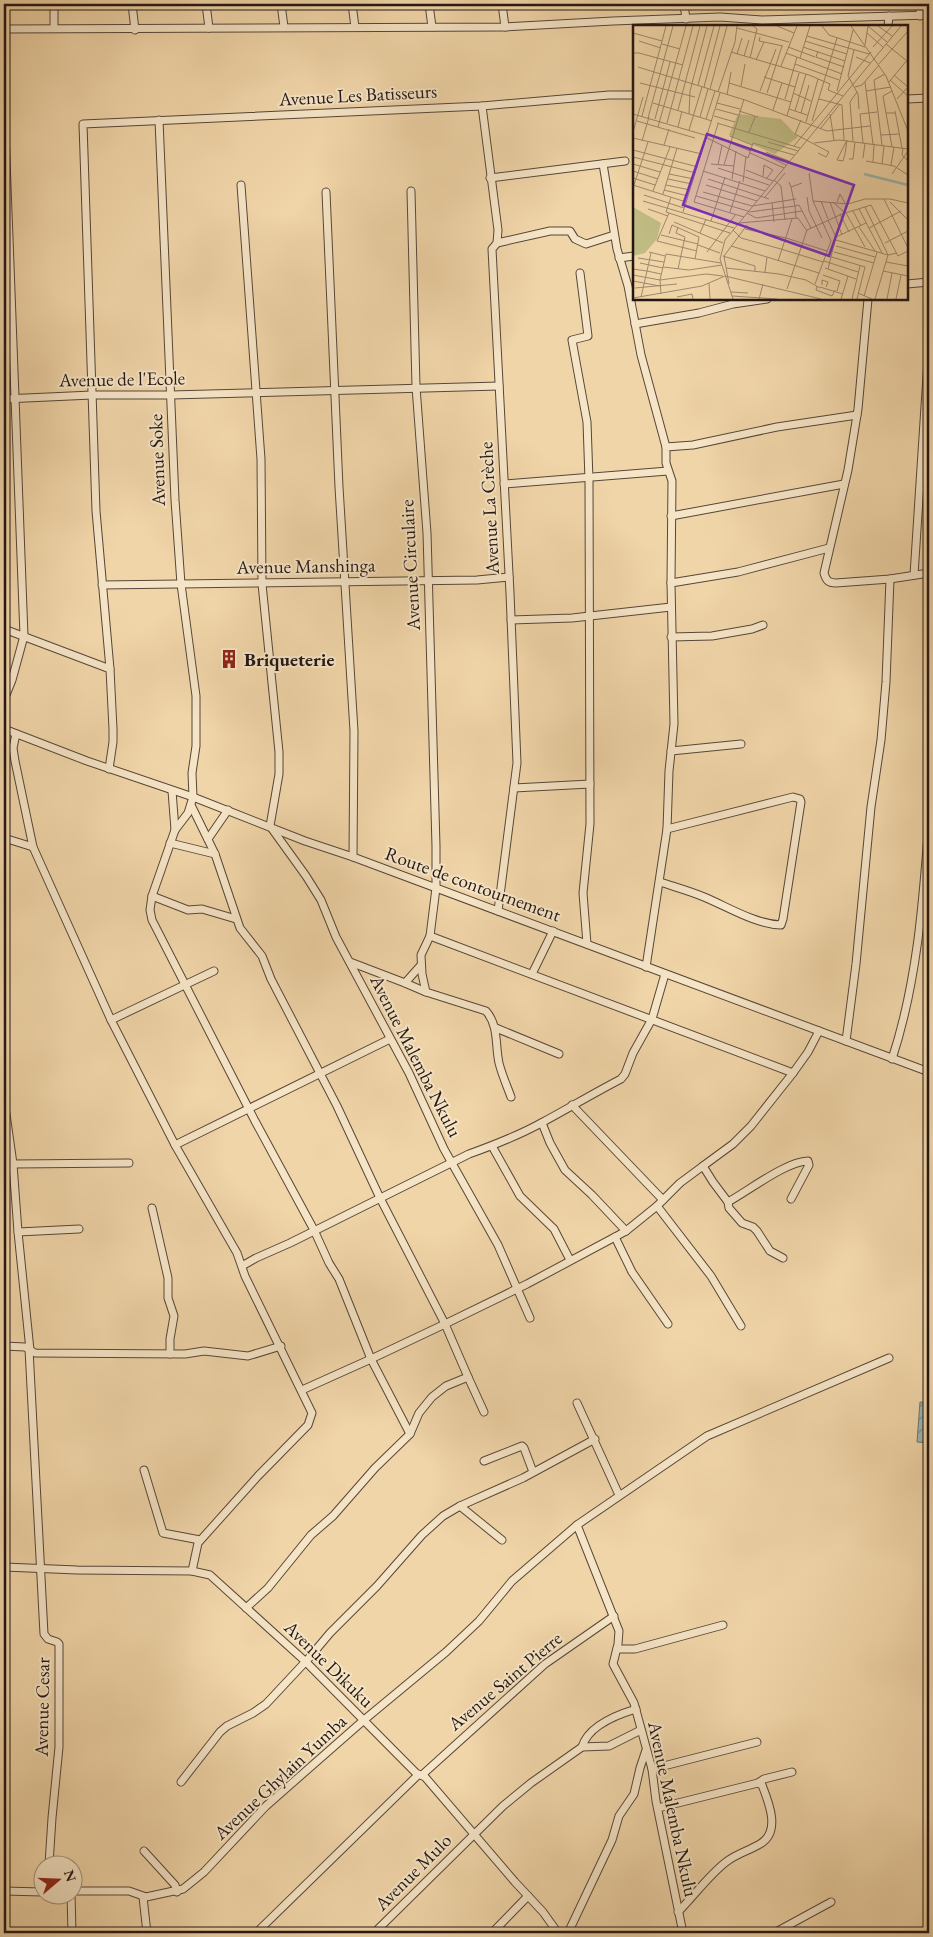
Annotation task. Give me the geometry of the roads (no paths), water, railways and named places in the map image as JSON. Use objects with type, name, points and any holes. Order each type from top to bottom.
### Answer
[{"type":"street","points":[[54,4],[54,28]]},
{"type":"street","points":[[132,4],[135,30]]},
{"type":"street","points":[[206,4],[209,28]]},
{"type":"street","points":[[281,4],[284,27]]},
{"type":"street","points":[[352,4],[355,27]]},
{"type":"street","points":[[429,4],[432,27]]},
{"type":"street","points":[[502,4],[505,27]]},
{"type":"street","points":[[684,4],[686,19]]},
{"type":"street","points":[[920,4],[920,16]]},
{"type":"street","points":[[4,29],[135,30],[284,27],[505,27],[720,18],[762,20],[929,15]]},
{"type":"street","points":[[888,25],[889,16]]},
{"type":"street","name":"Avenue Les Batisseurs","points":[[92,395],[83,124],[482,106],[609,95],[633,95]]},
{"type":"street","points":[[908,99],[929,98]]},
{"type":"street","points":[[4,106],[24,636],[12,680],[4,700]]},
{"type":"street","name":"Avenue La Crèche","points":[[482,106],[498,230],[497,242],[492,249],[516,754],[514,788],[498,911]]},
{"type":"street","name":"Avenue Soke","points":[[159,120],[175,500],[181,584],[196,696],[196,746],[192,773],[193,797],[188,813],[175,830]]},
{"type":"street","points":[[490,178],[625,161]]},
{"type":"street","points":[[603,164],[619,258],[628,286],[641,355],[666,447],[668,471],[672,481],[671,637],[674,724],[667,830],[646,967]]},
{"type":"street","points":[[241,185],[261,459],[262,584],[279,752],[279,774],[270,826]]},
{"type":"street","name":"Avenue Circulaire","points":[[411,191],[416,387],[427,533],[427,580],[430,604],[436,888],[430,936]]},
{"type":"street","points":[[326,192],[339,487],[354,731],[353,857]]},
{"type":"street","points":[[497,242],[550,231],[570,231],[575,239],[586,244],[614,235]]},
{"type":"street","points":[[619,258],[633,256]]},
{"type":"street","points":[[580,273],[588,336],[572,340],[587,422],[589,476],[590,824],[582,893],[587,944]]},
{"type":"street","points":[[908,284],[929,282]]},
{"type":"street","points":[[635,324],[760,300]]},
{"type":"street","points":[[868,300],[857,415],[824,573],[825,579],[830,583],[890,579],[929,573]]},
{"type":"street","points":[[914,575],[929,345]]},
{"type":"street","name":"Avenue de l'Ecole","points":[[4,399],[92,395],[171,395],[499,386]]},
{"type":"street","points":[[92,395],[96,511],[110,669],[113,742],[109,769]]},
{"type":"street","points":[[666,447],[693,445],[777,427],[857,415]]},
{"type":"street","points":[[504,484],[668,471]]},
{"type":"street","points":[[672,516],[844,484]]},
{"type":"street","points":[[671,583],[738,572],[829,548]]},
{"type":"street","name":"Avenue Manshinga","points":[[102,585],[477,580],[509,577]]},
{"type":"street","points":[[846,1042],[856,964],[871,806],[881,740],[887,666],[890,579]]},
{"type":"street","points":[[511,620],[589,616],[671,607]]},
{"type":"street","points":[[671,637],[712,636],[763,626]]},
{"type":"street","points":[[4,629],[110,669]]},
{"type":"street","name":"Route de contournement","points":[[4,729],[109,769],[193,797],[306,841],[929,1072]]},
{"type":"street","points":[[16,734],[15,761],[33,847],[111,1020],[175,1144],[237,1253],[312,1413],[308,1425],[258,1476],[200,1540],[196,1548],[192,1571]]},
{"type":"street","points":[[671,750],[742,744]]},
{"type":"street","points":[[514,788],[590,784]]},
{"type":"street","points":[[172,791],[175,830],[152,896],[150,910],[152,920],[184,985],[314,1230],[328,1263],[341,1284],[372,1359],[410,1434]]},
{"type":"street","points":[[660,882],[702,896],[754,918],[774,925],[781,925],[801,802],[800,799],[793,797],[667,830]]},
{"type":"street","points":[[191,805],[215,854],[240,928],[262,956],[271,979],[337,1106],[380,1198],[445,1324],[484,1412]]},
{"type":"street","points":[[208,840],[228,810]]},
{"type":"street","points":[[892,1058],[903,1025],[914,967],[929,822]]},
{"type":"street","name":"Avenue Malemba Nkulu","points":[[270,826],[321,900],[336,937],[453,1163],[498,1245],[530,1318]]},
{"type":"street","points":[[4,838],[33,847]]},
{"type":"street","points":[[170,843],[215,854]]},
{"type":"street","points":[[152,896],[188,910],[202,909],[236,919]]},
{"type":"street","points":[[532,974],[553,931]]},
{"type":"street","points":[[430,936],[652,1018],[793,1073]]},
{"type":"street","name":"Avenue Malemba Nkulu","points":[[426,992],[421,956],[430,936]]},
{"type":"street","points":[[350,962],[426,992],[486,1011],[492,1017],[496,1028],[499,1065],[511,1097]]},
{"type":"street","points":[[405,983],[421,965]]},
{"type":"street","points":[[111,1020],[214,972]]},
{"type":"street","points":[[242,1266],[469,1154],[492,1146],[542,1123],[624,1076],[633,1053],[652,1018],[666,974]]},
{"type":"street","points":[[496,1028],[559,1054]]},
{"type":"street","points":[[302,1390],[445,1324],[626,1231],[657,1206],[680,1183],[733,1144],[793,1073],[808,1052],[819,1031]]},
{"type":"street","points":[[175,1144],[390,1039]]},
{"type":"street","name":"Avenue Cesar","points":[[4,1100],[13,1164],[30,1350],[44,1634],[48,1640],[59,1644],[59,1753],[50,1854]]},
{"type":"street","points":[[572,1105],[663,1200]]},
{"type":"street","points":[[542,1123],[565,1170],[626,1231]]},
{"type":"street","points":[[492,1146],[520,1196],[554,1229],[570,1260]]},
{"type":"street","points":[[728,1202],[782,1168],[796,1162],[808,1161],[809,1165],[791,1199]]},
{"type":"street","points":[[13,1164],[129,1163]]},
{"type":"street","points":[[703,1166],[712,1182],[728,1202],[729,1208],[742,1223],[753,1227],[770,1251],[783,1258]]},
{"type":"street","points":[[657,1206],[711,1276],[741,1326]]},
{"type":"street","points":[[152,1208],[168,1278],[167,1296],[174,1316],[170,1339],[170,1354]]},
{"type":"street","points":[[18,1232],[79,1229]]},
{"type":"street","points":[[615,1237],[632,1272],[668,1324]]},
{"type":"street","points":[[4,1346],[25,1347],[35,1354],[190,1354],[204,1351],[248,1356],[281,1346]]},
{"type":"street","name":"Avenue Ghylain Yumba","points":[[177,1892],[189,1885],[204,1872],[266,1806],[470,1630],[512,1581],[577,1525],[707,1436],[889,1358]]},
{"type":"street","points":[[246,1608],[268,1588],[311,1535],[333,1516],[375,1468],[410,1434],[419,1414],[436,1393],[468,1377]]},
{"type":"street","points":[[578,1403],[619,1495]]},
{"type":"street","points":[[181,1782],[223,1728],[253,1713],[266,1704],[306,1662],[325,1638],[377,1586],[422,1535],[443,1516],[460,1506],[534,1472],[595,1439]]},
{"type":"street","points":[[484,1462],[522,1446],[534,1472]]},
{"type":"street","points":[[144,1470],[163,1533],[200,1540]]},
{"type":"street","points":[[460,1506],[502,1540]]},
{"type":"street","name":"Avenue Malemba Nkulu","points":[[577,1525],[619,1631],[613,1664],[636,1709],[640,1730],[652,1769],[682,1931]]},
{"type":"street","name":"Avenue Dikuku","points":[[4,1567],[192,1571],[210,1575],[306,1662],[420,1775],[425,1777],[543,1912],[558,1933]]},
{"type":"street","name":"Avenue Saint Pierre","points":[[256,1933],[420,1775],[545,1664],[614,1616]]},
{"type":"street","points":[[617,1649],[630,1650],[642,1648],[723,1625]]},
{"type":"street","name":"Avenue Mulo","points":[[374,1933],[503,1806],[582,1747],[594,1730],[607,1721],[636,1709]]},
{"type":"street","points":[[582,1747],[609,1746],[640,1730]]},
{"type":"street","points":[[652,1769],[757,1742]]},
{"type":"street","points":[[568,1933],[612,1840],[619,1816],[634,1794],[646,1750]]},
{"type":"street","points":[[658,1808],[758,1783],[792,1772]]},
{"type":"street","points":[[678,1912],[725,1862],[762,1843],[769,1836],[772,1811],[762,1785],[758,1783]]},
{"type":"street","points":[[82,1891],[129,1891],[143,1897],[177,1892],[173,1883],[144,1851]]},
{"type":"street","points":[[4,1891],[32,1892]]},
{"type":"street","points":[[492,1933],[528,1896]]},
{"type":"street","points":[[143,1897],[147,1933]]},
{"type":"street","points":[[774,1933],[831,1902]]},
{"type":"street","points":[[71,1904],[72,1933]]},
{"type":"street","points":[[674,1933],[682,1931]]},
{"type":"water","points":[[920,1402],[929,1403],[929,1443],[917,1442]]},
{"type":"place","name":"Briqueterie","points":[[229,659]]}]
